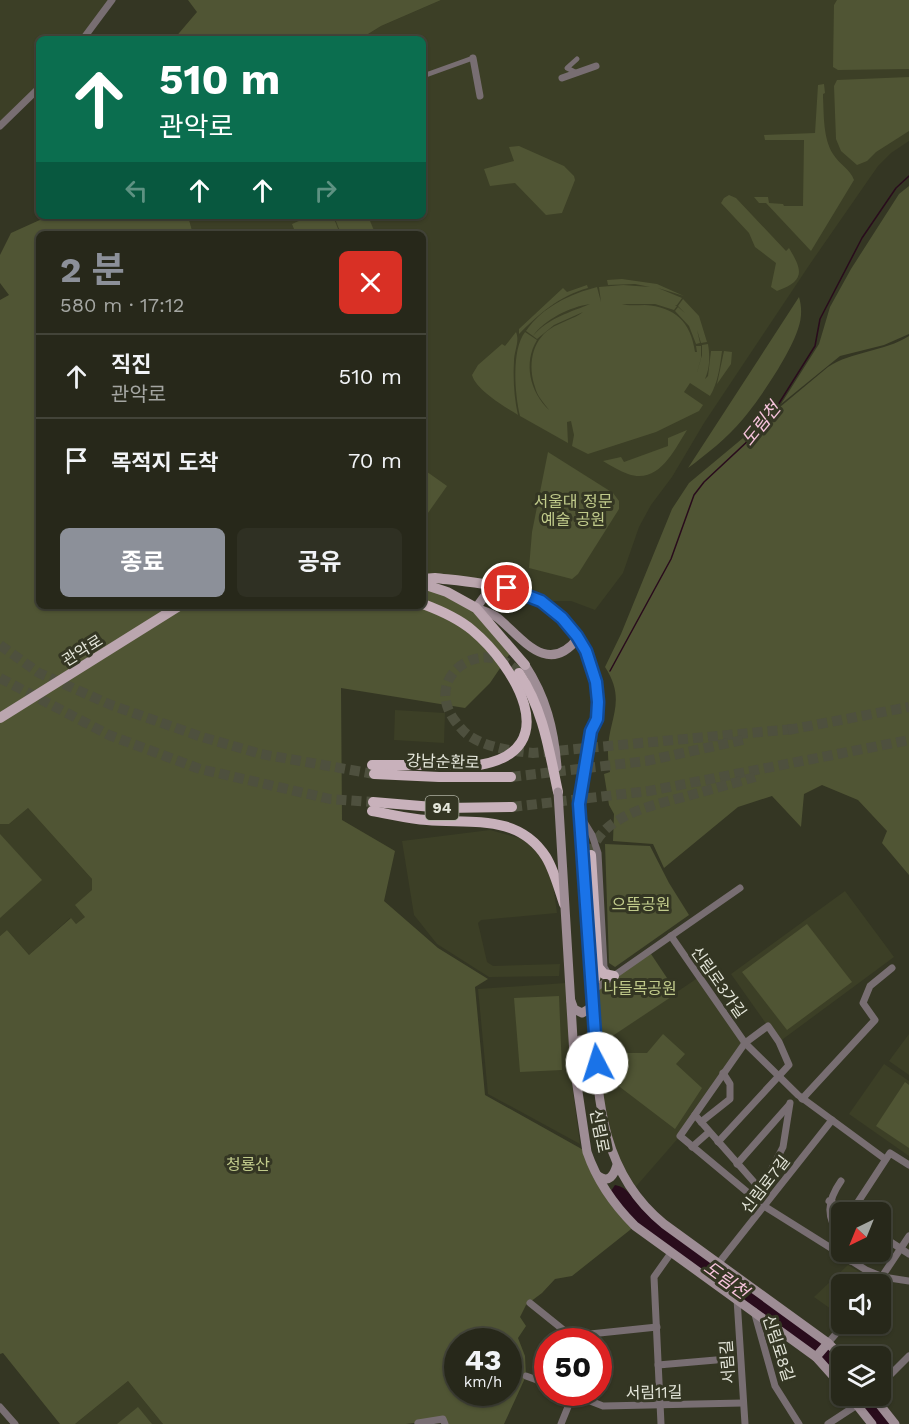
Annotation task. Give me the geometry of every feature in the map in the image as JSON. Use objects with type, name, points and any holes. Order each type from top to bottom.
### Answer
[{"type":"highway","name":"강남순환로","points":[[426,605],[472,629],[507,670],[520,690],[527,710],[526,732],[509,755],[494,763],[373,770],[458,778],[510,777]]},
{"type":"highway","points":[[522,669],[544,724],[558,792]]},
{"type":"highway","name":"94","points":[[512,807],[373,806],[427,820],[479,822],[508,826],[523,834],[545,856],[566,908]]},
{"type":"highway","points":[[591,855],[598,967],[592,991]]},
{"type":"highway","points":[[598,967],[604,974],[614,976]]},
{"type":"main road","points":[[426,579],[453,580],[507,588],[541,601],[562,618]]},
{"type":"main road","points":[[426,585],[447,592],[496,616],[526,645],[539,653],[560,652],[572,646],[578,638]]},
{"type":"main road","points":[[476,608],[484,597],[491,595],[541,601]]},
{"type":"main road","points":[[476,608],[522,669]]},
{"type":"main road","name":"관악로","points":[[0,718],[174,609]]},
{"type":"main road","name":"신림로","points":[[562,618],[586,651],[593,671],[598,702],[597,719],[591,731],[579,804],[602,1120],[617,1165],[632,1191],[652,1214],[831,1346]]},
{"type":"main road","name":"신림로","points":[[558,792],[574,1062],[587,1152],[596,1174],[605,1190],[627,1218],[671,1253],[816,1356],[831,1373]]},
{"type":"main road","points":[[571,1001],[574,1009],[582,1013],[589,1009],[592,1003]]},
{"type":"main road","points":[[574,1062],[577,1043],[580,1040],[590,1041],[596,1047]]},
{"type":"main road","points":[[596,1174],[609,1179],[613,1176],[617,1165]]},
{"type":"main road","points":[[708,1278],[718,1264]]},
{"type":"main road","points":[[816,1356],[828,1343]]},
{"type":"main road","points":[[859,1406],[872,1424]]},
{"type":"main road","points":[[879,1406],[895,1424]]},
{"type":"street","points":[[85,36],[112,0]]},
{"type":"street","points":[[426,75],[473,58],[480,96]]},
{"type":"street","points":[[577,59],[567,68],[578,73]]},
{"type":"street","points":[[562,78],[596,66]]},
{"type":"street","points":[[0,126],[36,91]]},
{"type":"street","points":[[580,816],[592,835],[598,853],[604,967],[608,974],[614,976]]},
{"type":"street","points":[[592,991],[740,888]]},
{"type":"street","name":"신림로3가길","points":[[671,936],[745,1043],[800,1097],[885,1160]]},
{"type":"street","points":[[738,1164],[790,1103],[800,1097],[876,1020],[863,1002],[870,986],[892,968]]},
{"type":"street","name":"신림로3가길","points":[[745,1043],[768,1026],[779,1042],[789,1065],[779,1077]]},
{"type":"street","points":[[745,1043],[680,1136],[764,1206],[831,1249]]},
{"type":"street","points":[[701,1122],[730,1099],[730,1084],[723,1073]]},
{"type":"street","points":[[718,1142],[779,1077]]},
{"type":"street","points":[[761,1191],[783,1147],[790,1103]]},
{"type":"street","points":[[695,1115],[761,1191],[764,1206]]},
{"type":"street","name":"신림로7길","points":[[718,1264],[832,1120]]},
{"type":"street","points":[[692,1147],[709,1132]]},
{"type":"street","points":[[858,1202],[890,1153],[909,1165]]},
{"type":"street","points":[[831,1216],[830,1201],[841,1181]]},
{"type":"street","points":[[884,1274],[909,1236]]},
{"type":"street","points":[[891,1242],[909,1254]]},
{"type":"street","points":[[661,1424],[654,1277],[671,1253]]},
{"type":"street","points":[[852,1262],[875,1274]]},
{"type":"street","points":[[891,1278],[909,1281]]},
{"type":"street","name":"서림길","points":[[737,1299],[745,1424]]},
{"type":"street","points":[[530,1303],[560,1328]]},
{"type":"street","name":"신림로8길","points":[[753,1311],[775,1386],[799,1424]]},
{"type":"street","points":[[612,1332],[657,1326]]},
{"type":"street","points":[[828,1343],[836,1334]]},
{"type":"street","points":[[891,1374],[909,1356]]},
{"type":"street","points":[[658,1365],[716,1360]]},
{"type":"street","points":[[526,1376],[534,1379]]},
{"type":"street","name":"서림11길","points":[[612,1406],[743,1403]]},
{"type":"street","points":[[561,1424],[567,1406]]},
{"type":"street","points":[[828,1424],[856,1406]]},
{"type":"street","points":[[0,1407],[15,1424]]},
{"type":"street","points":[[418,1423],[444,1421]]},
{"type":"shaded area","points":[[0,0],[112,0],[85,36],[36,36],[36,91],[0,126]]},
{"type":"shaded area","points":[[441,0],[909,0],[909,141],[891,153],[878,166],[810,264],[704,423],[672,477],[651,505],[639,527],[623,573],[595,610],[571,601],[541,601],[507,588],[426,579],[426,231],[192,231],[189,219],[426,219],[426,36],[365,36],[381,26]]},
{"type":"shaded area","points":[[395,710],[445,713],[444,743],[394,740]]},
{"type":"shaded area","points":[[28,808],[92,879],[92,890],[85,917],[76,924],[70,918],[29,955],[7,930],[0,936],[0,824],[9,824]]},
{"type":"shaded area","points":[[490,830],[523,839],[540,854],[552,877],[557,913],[481,920],[478,923],[487,962],[493,966],[560,964],[559,976],[489,977],[437,944],[414,915],[402,841]]},
{"type":"shaded area","points":[[845,891],[894,957],[779,1042],[731,974]]},
{"type":"shaded area","points":[[699,977],[745,1043],[680,1136],[632,1191],[608,1141],[596,1047]]},
{"type":"shaded area","points":[[566,983],[570,1070],[580,1144],[488,1094],[478,989]]},
{"type":"shaded area","points":[[909,1034],[909,1075],[889,1061]]},
{"type":"shaded area","points":[[884,1064],[909,1081],[909,1156],[849,1114]]},
{"type":"shaded area","points":[[848,1265],[863,1274],[838,1274]]},
{"type":"shaded area","points":[[831,1281],[831,1309],[814,1297]]},
{"type":"shaded area","points":[[128,1381],[163,1424],[75,1424]]},
{"type":"green space","points":[[188,0],[441,0],[381,26],[365,36],[177,36],[197,12]]},
{"type":"green space","points":[[837,0],[909,0],[909,69],[838,70],[833,67],[834,5]]},
{"type":"green space","points":[[909,77],[909,131],[876,152],[867,161],[857,165],[841,151],[836,139],[834,86],[837,80]]},
{"type":"green space","points":[[824,84],[824,119],[827,141],[833,154],[854,180],[811,251],[766,203],[759,203],[754,197],[768,197],[769,203],[784,206],[803,206],[804,140],[765,140],[764,135],[815,133],[818,85]]},
{"type":"green space","points":[[519,146],[564,166],[574,176],[575,180],[562,213],[546,215],[515,183],[490,186],[484,169],[514,161],[509,147]]},
{"type":"green space","points":[[909,186],[909,334],[884,345],[840,356],[781,404],[819,344],[830,307],[851,269],[899,194]]},
{"type":"green space","points":[[729,195],[736,198],[786,251],[789,248],[799,269],[797,279],[793,283],[777,291],[771,287],[776,263],[755,247],[749,233],[721,203]]},
{"type":"green space","name":"청룡산","points":[[42,219],[189,219],[192,231],[36,231],[36,609],[426,609],[426,585],[463,600],[513,649],[490,683],[465,708],[341,688],[342,820],[395,851],[384,901],[438,948],[488,979],[475,987],[485,1095],[587,1152],[591,1165],[635,1226],[572,1276],[555,1279],[526,1305],[520,1317],[526,1326],[522,1332],[522,1328],[444,1328],[444,1406],[512,1406],[504,1424],[445,1424],[443,1419],[406,1424],[163,1424],[128,1381],[75,1424],[60,1424],[3,1353],[0,1354],[0,936],[7,930],[29,955],[71,918],[76,924],[85,917],[75,905],[92,890],[92,879],[28,808],[9,824],[0,824],[0,300],[9,295],[0,283],[0,255],[11,233]]},
{"type":"green space","points":[[303,219],[334,219],[339,231],[295,231],[292,224]]},
{"type":"green space","points":[[335,219],[369,219],[374,231],[340,231]]},
{"type":"green space","points":[[622,279],[657,284],[684,296],[658,288],[682,298],[675,305],[677,306],[674,310],[655,304],[622,304],[656,306],[680,318],[690,332],[695,352],[697,352],[696,346],[701,346],[701,358],[696,376],[702,355],[702,345],[708,344],[709,353],[709,366],[705,379],[708,376],[711,351],[722,351],[717,380],[710,396],[690,383],[684,392],[703,405],[699,411],[656,432],[588,454],[572,446],[574,435],[571,421],[567,422],[568,443],[520,416],[516,385],[516,361],[525,332],[537,340],[530,358],[531,377],[537,395],[549,410],[537,393],[533,379],[532,363],[535,348],[550,329],[583,312],[554,325],[537,339],[526,331],[548,308],[577,293],[597,287],[601,302],[599,287],[623,285],[650,287],[635,284],[608,285],[607,280]],"holes":[[[590,304],[553,320],[533,336],[544,324],[558,315]]]},
{"type":"green space","points":[[587,285],[588,288],[550,306],[519,334],[519,329],[563,288],[567,292]]},
{"type":"green space","points":[[799,297],[801,313],[799,325],[774,376],[737,426],[688,468]]},
{"type":"green space","points":[[683,299],[699,316],[707,342],[701,343],[697,330],[700,343],[696,344],[689,326],[675,311],[678,307],[685,313],[678,306]]},
{"type":"green space","points":[[516,332],[514,381],[518,415],[485,392],[472,375],[478,365],[502,344],[505,346]]},
{"type":"green space","points":[[909,336],[909,875],[882,843],[887,831],[858,800],[822,785],[804,794],[801,827],[772,796],[738,807],[664,868],[653,844],[613,841],[614,814],[609,805],[604,774],[610,772],[609,742],[616,701],[612,679],[605,667],[621,634],[672,509],[689,483],[828,367]]},
{"type":"green space","points":[[724,351],[732,352],[731,364],[717,384]]},
{"type":"green space","points":[[687,430],[671,456],[657,470],[648,475],[628,474],[603,461],[621,457],[624,462],[668,446],[668,438]]},
{"type":"green space","name":"서울대 정문 예술 공원","points":[[548,452],[613,493],[619,501],[619,509],[578,574],[572,579],[529,568],[532,532]]},
{"type":"green space","points":[[426,471],[447,486],[426,516]]},
{"type":"green space","points":[[0,834],[42,880],[0,918]]},
{"type":"green space","name":"으뜸공원","points":[[605,844],[650,846],[689,915],[615,967],[609,963]]},
{"type":"green space","points":[[807,924],[852,982],[787,1030],[742,972]]},
{"type":"green space","name":"나들목공원","points":[[649,951],[677,993],[596,1047],[592,991]]},
{"type":"green space","points":[[559,996],[562,1070],[520,1072],[514,998]]},
{"type":"green space","points":[[663,1034],[685,1054],[676,1064],[702,1088],[675,1129],[616,1084],[614,1060],[621,1053],[647,1053]]},
{"type":"green space","points":[[905,1082],[909,1085],[909,1148],[876,1126]]},
{"type":"green space","name":"청룡산","points":[[522,1348],[525,1356],[526,1376],[522,1385]]},
{"type":"green space","points":[[138,1407],[152,1424],[117,1424]]},
{"type":"water","name":"도림천","points":[[615,1185],[627,1190],[640,1207],[662,1226],[827,1346],[831,1350],[831,1374],[630,1217],[611,1191]]},
{"type":"water","points":[[861,1406],[878,1406],[892,1424],[875,1424]]},
{"type":"waterway","name":"도림천","points":[[610,671],[671,559],[694,495],[704,482],[766,424],[815,346],[820,319],[862,238],[896,188],[909,176]]},
{"type":"tunnel","points":[[0,645],[39,673],[111,705],[202,737],[261,754],[374,774]]},
{"type":"tunnel","points":[[519,673],[505,662],[490,658],[475,659],[462,665],[451,675],[446,689],[447,704],[455,721],[466,734],[493,746],[533,753],[793,729]]},
{"type":"tunnel","points":[[0,678],[109,735],[200,769],[330,799],[373,802]]},
{"type":"tunnel","points":[[788,730],[909,707]]},
{"type":"tunnel","points":[[511,777],[646,761],[747,739]]},
{"type":"tunnel","points":[[512,807],[649,791],[909,740]]},
{"type":"tunnel","points":[[591,855],[596,841],[606,830],[618,820],[632,813],[663,802],[755,777]]},
{"type":"route","points":[[507,588],[541,601],[562,618],[586,651],[596,682],[597,719],[591,731],[579,804],[597,1063]]}]
